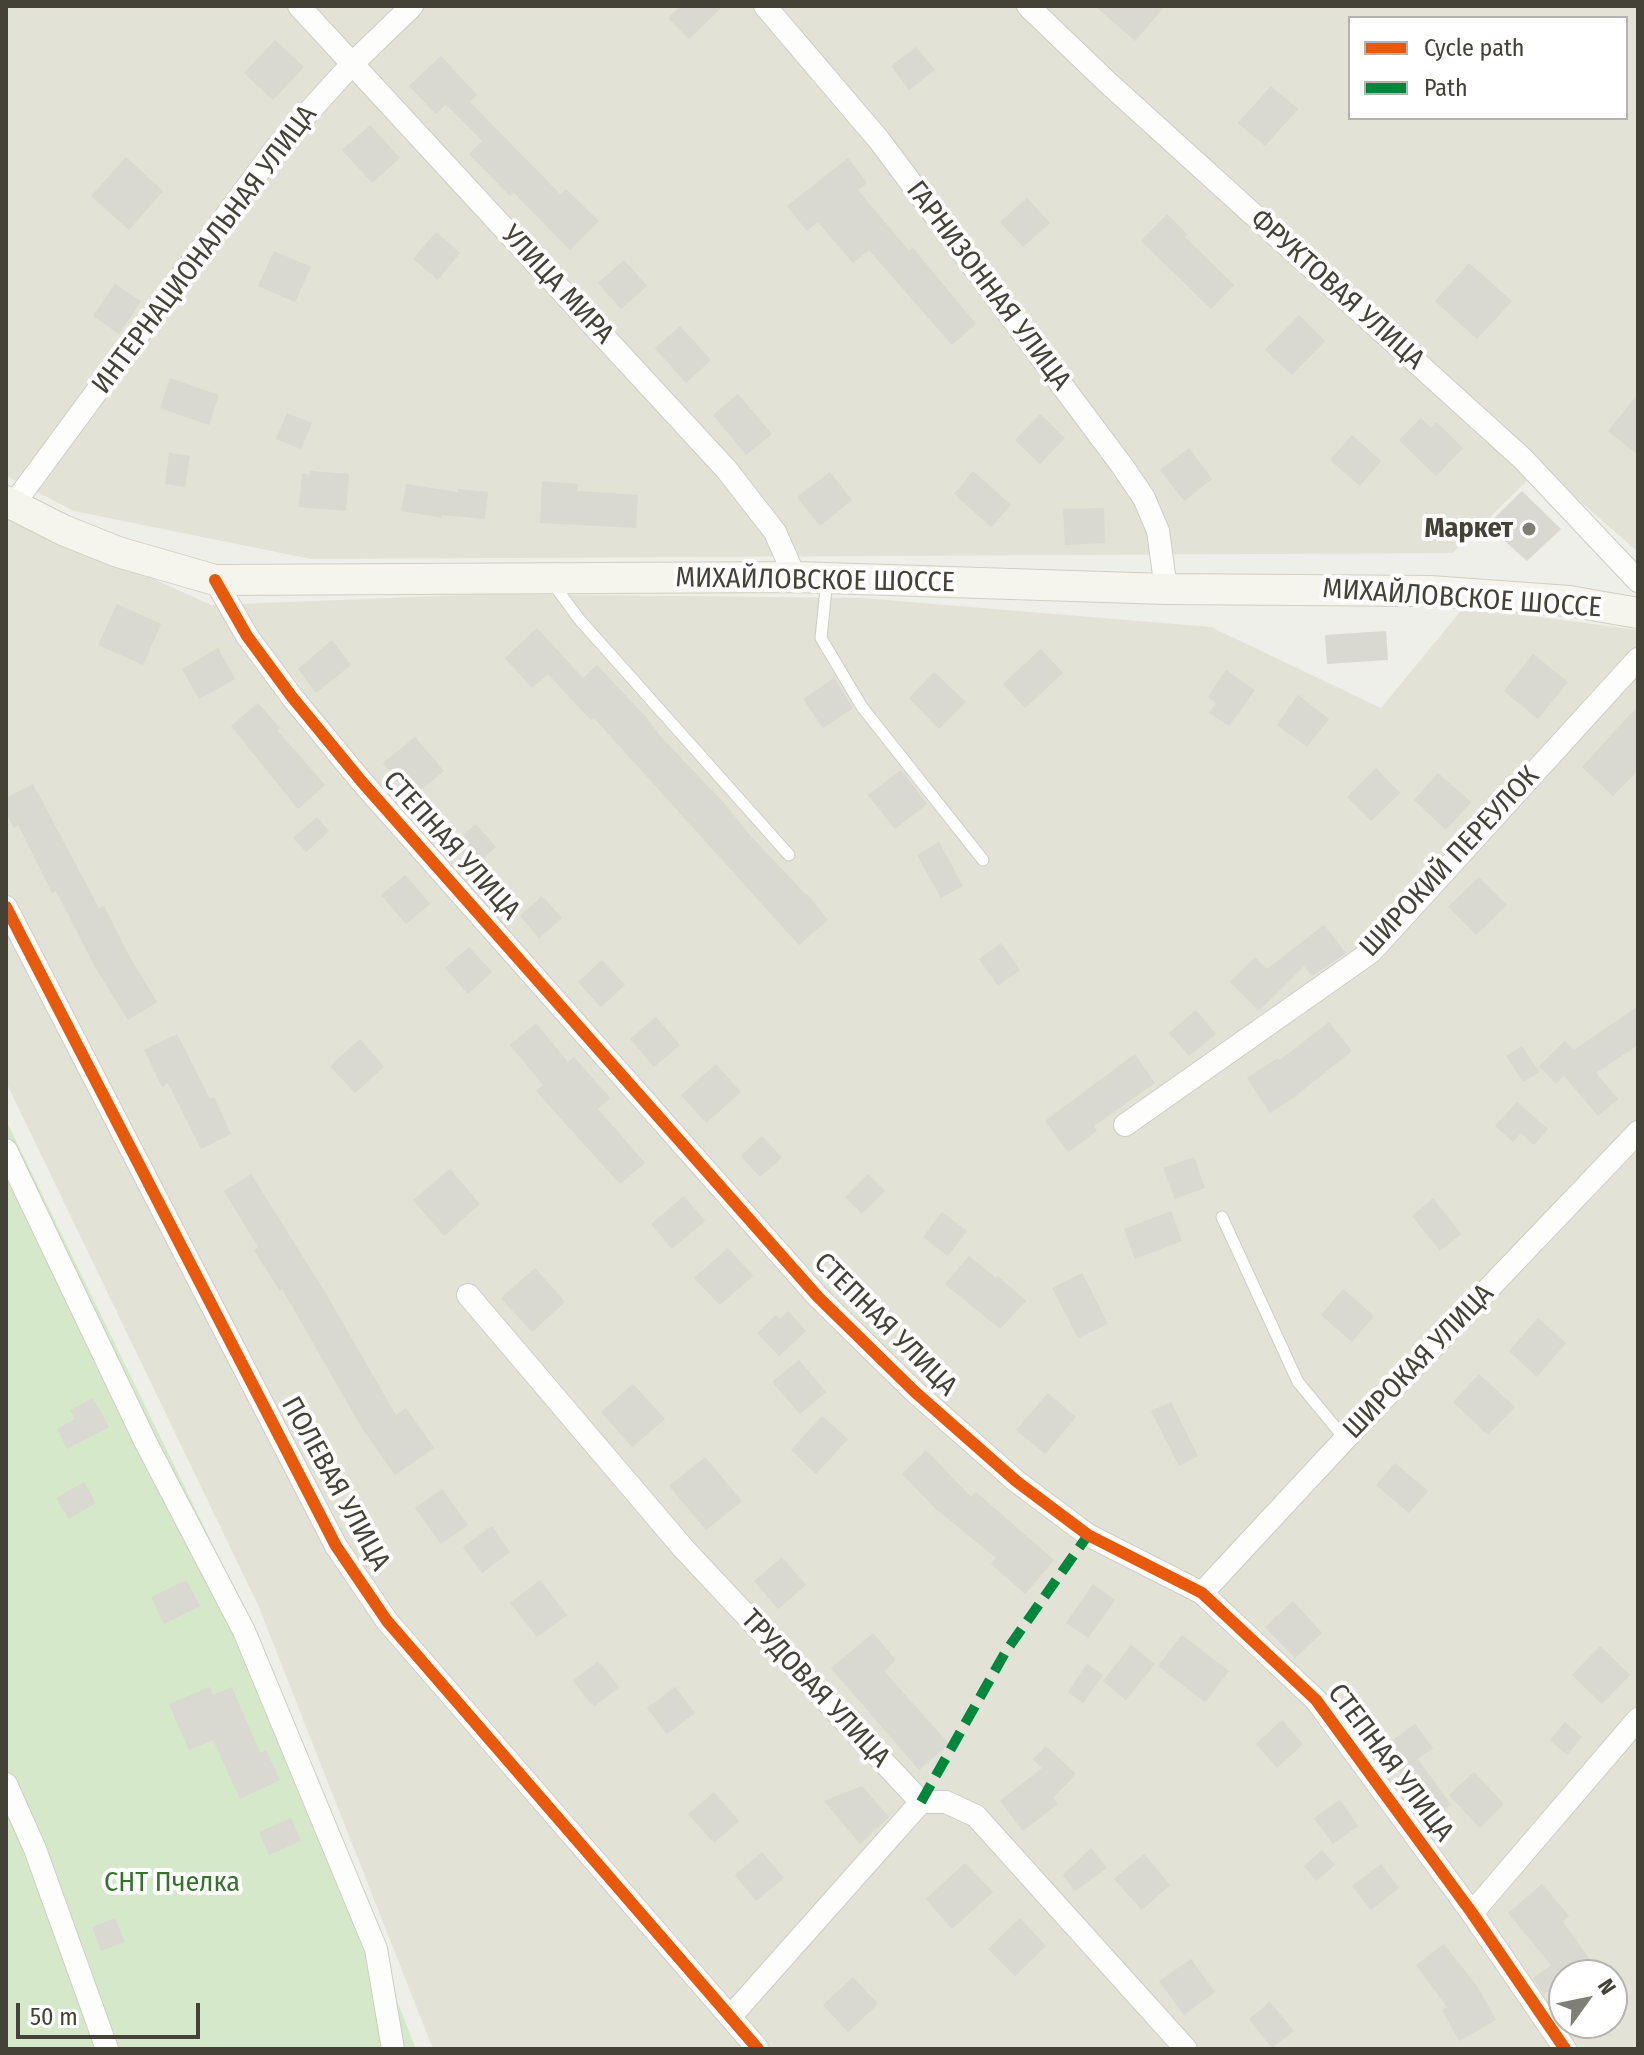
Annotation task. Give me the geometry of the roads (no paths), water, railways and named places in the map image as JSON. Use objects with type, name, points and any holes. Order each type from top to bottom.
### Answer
[{"type":"main road","name":"МИХАЙЛОВСКОЕ ШОССЕ","points":[[9,503],[63,530],[118,552],[215,580],[795,577],[1166,589],[1430,591],[1569,601],[1638,613]]},
{"type":"street","name":"УЛИЦА МИРА","points":[[299,6],[726,469],[775,532],[795,577]]},
{"type":"street","name":"ИНТЕРНАЦИОНАЛЬНАЯ УЛИЦА","points":[[9,503],[276,148],[353,63],[412,6]]},
{"type":"street","name":"ГАРНИЗОННАЯ УЛИЦА","points":[[765,6],[879,140],[1123,467],[1144,498],[1158,531],[1166,589]]},
{"type":"street","name":"ФРУКТОВАЯ УЛИЦА","points":[[1028,6],[1106,81],[1523,459],[1638,581]]},
{"type":"street","name":"СТЕПНАЯ УЛИЦА","points":[[215,580],[247,636],[362,782],[818,1297],[915,1392],[1016,1481],[1088,1535],[1202,1593],[1316,1700],[1472,1913],[1565,2049]]},
{"type":"street","name":"ШИРОКИЙ ПЕРЕУЛОК","points":[[1125,1125],[1371,952],[1638,659]]},
{"type":"street","name":"ПОЛЕВАЯ УЛИЦА","points":[[6,907],[336,1546],[387,1621],[758,2049]]},
{"type":"street","name":"ШИРОКАЯ УЛИЦА","points":[[1202,1593],[1638,1132]]},
{"type":"street","points":[[6,1150],[146,1443],[244,1631],[376,1949],[393,2049]]},
{"type":"street","name":"ТРУДОВАЯ УЛИЦА","points":[[468,1295],[684,1549],[921,1802]]},
{"type":"street","points":[[1472,1913],[1638,1719]]},
{"type":"street","points":[[6,1784],[35,1849],[107,2049]]},
{"type":"street","points":[[731,2016],[921,1802],[946,1802],[976,1816],[1186,2049]]},
{"type":"lane","points":[[827,579],[821,638],[862,707],[983,860]]},
{"type":"lane","points":[[550,580],[579,619],[789,855]]},
{"type":"lane","points":[[1222,1217],[1298,1382],[1345,1439]]},
{"type":"place","name":"Маркет","points":[[1529,529]]},
{"type":"park label","name":"СНТ Пчелка","points":[[172,1883]]}]
